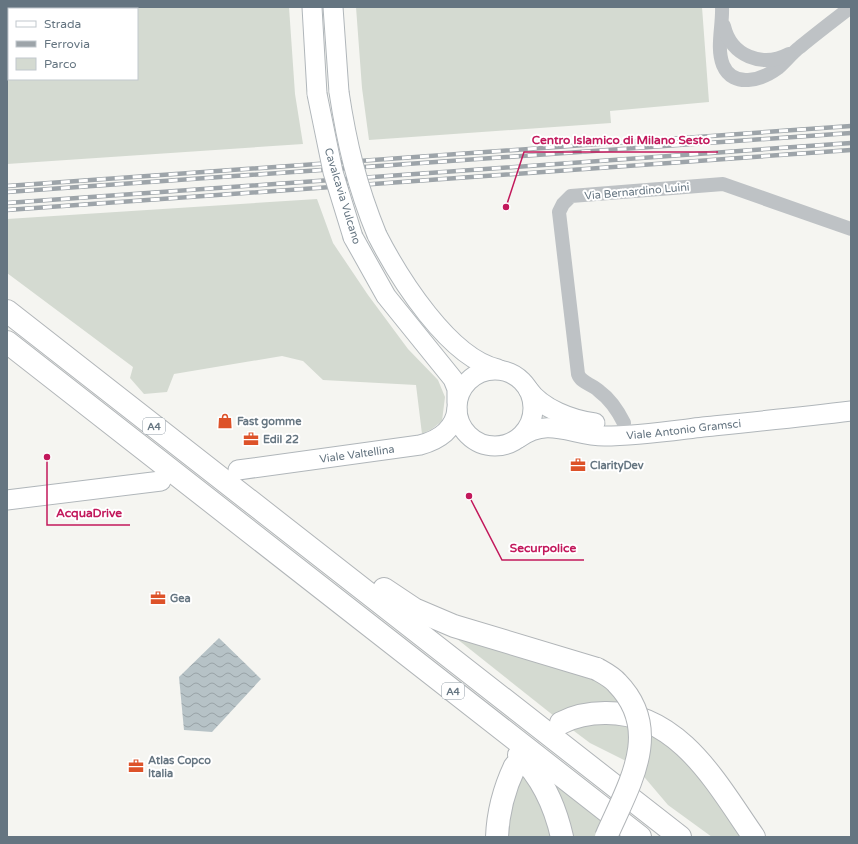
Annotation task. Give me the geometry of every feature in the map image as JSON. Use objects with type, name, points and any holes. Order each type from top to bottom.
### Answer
[{"type":"highway","name":"A4","points":[[7,311],[680,837]]},
{"type":"highway","name":"A4","points":[[7,342],[640,837]]},
{"type":"highway","points":[[301,541],[332,552],[414,609],[454,626],[597,669],[616,682],[627,695],[640,724],[639,756],[606,837]]},
{"type":"highway","points":[[265,544],[299,585],[507,744],[525,761],[538,777],[550,800],[558,820],[562,837]]},
{"type":"highway","points":[[561,723],[574,716],[589,713],[615,713],[634,717],[656,726],[672,735],[690,750],[722,790],[754,837]]},
{"type":"highway","points":[[497,837],[498,817],[506,784],[515,766]]},
{"type":"main road","name":"Cavalcavia Vulcano","points":[[312,7],[317,94],[333,172],[353,237],[386,296],[452,380],[457,389],[457,405]]},
{"type":"main road","name":"Cavalcavia Vulcano","points":[[332,7],[339,92],[350,155],[364,203],[377,235],[406,285],[450,339],[474,360],[499,370]]},
{"type":"main road","points":[[499,370],[516,376],[528,389],[533,401],[533,416],[528,428],[519,438],[509,444],[488,446],[478,442],[468,435],[463,428],[458,418],[457,405],[462,388],[471,378],[484,371],[499,370]]},
{"type":"main road","name":"Viale Antonio Gramsci","points":[[528,389],[534,397],[545,405],[573,418],[597,423],[624,423],[851,399]]},
{"type":"main road","name":"Viale Valtellina","points":[[457,405],[454,422],[446,432],[433,441],[420,445],[241,472],[388,462],[421,454],[462,440],[478,442]]},
{"type":"main road","name":"Viale Antonio Gramsci","points":[[519,438],[530,430],[541,427],[560,428],[596,436],[628,435],[851,411]]},
{"type":"main road","points":[[7,500],[161,481]]},
{"type":"street","points":[[722,13],[721,55],[723,65],[728,72],[741,80],[749,80],[768,74],[778,68],[794,52],[851,7]]},
{"type":"street","points":[[722,13],[725,31],[732,44],[744,54],[752,58],[767,61],[775,60],[794,52]]},
{"type":"street","name":"Via Bernardino Luini","points":[[624,423],[617,410],[604,395],[579,376],[559,212],[563,204],[571,196],[723,184],[851,230]]},
{"type":"green space","points":[[7,7],[289,7],[295,94],[303,144],[7,164]]},
{"type":"green space","points":[[356,7],[702,7],[709,102],[610,111],[611,123],[369,140],[362,88]]},
{"type":"green space","points":[[317,199],[333,243],[368,295],[408,349],[438,380],[445,397],[442,421],[432,429],[422,434],[416,385],[323,380],[303,361],[282,356],[174,374],[167,392],[144,394],[130,378],[133,367],[7,273],[7,219]]},
{"type":"green space","points":[[442,627],[592,673],[627,707],[554,716]]},
{"type":"green space","points":[[582,723],[630,723],[685,754],[746,837],[712,837],[668,805],[640,772],[626,761],[590,743],[570,728]]},
{"type":"green space","points":[[522,769],[545,804],[552,837],[504,837]]},
{"type":"green space","points":[[549,776],[627,837],[567,837]]},
{"type":"water","points":[[219,638],[261,679],[212,732],[184,730],[179,677]]},
{"type":"railway","points":[[7,186],[851,126]]},
{"type":"railway","points":[[7,192],[851,133]]},
{"type":"railway","points":[[7,203],[851,143]]},
{"type":"railway","points":[[7,210],[851,150]]},
{"type":"place","name":"Centro Islamico di Milano Sesto","points":[[506,207]]},
{"type":"place","name":"Fast gomme","points":[[225,421]]},
{"type":"place","name":"Edil 22","points":[[251,439]]},
{"type":"place","name":"AcquaDrive","points":[[47,457]]},
{"type":"place","name":"ClarityDev","points":[[578,465]]},
{"type":"place","name":"Securpolice","points":[[469,496]]},
{"type":"place","name":"Gea","points":[[158,598]]},
{"type":"place","name":"Atlas Copco Italia","points":[[136,766]]}]
